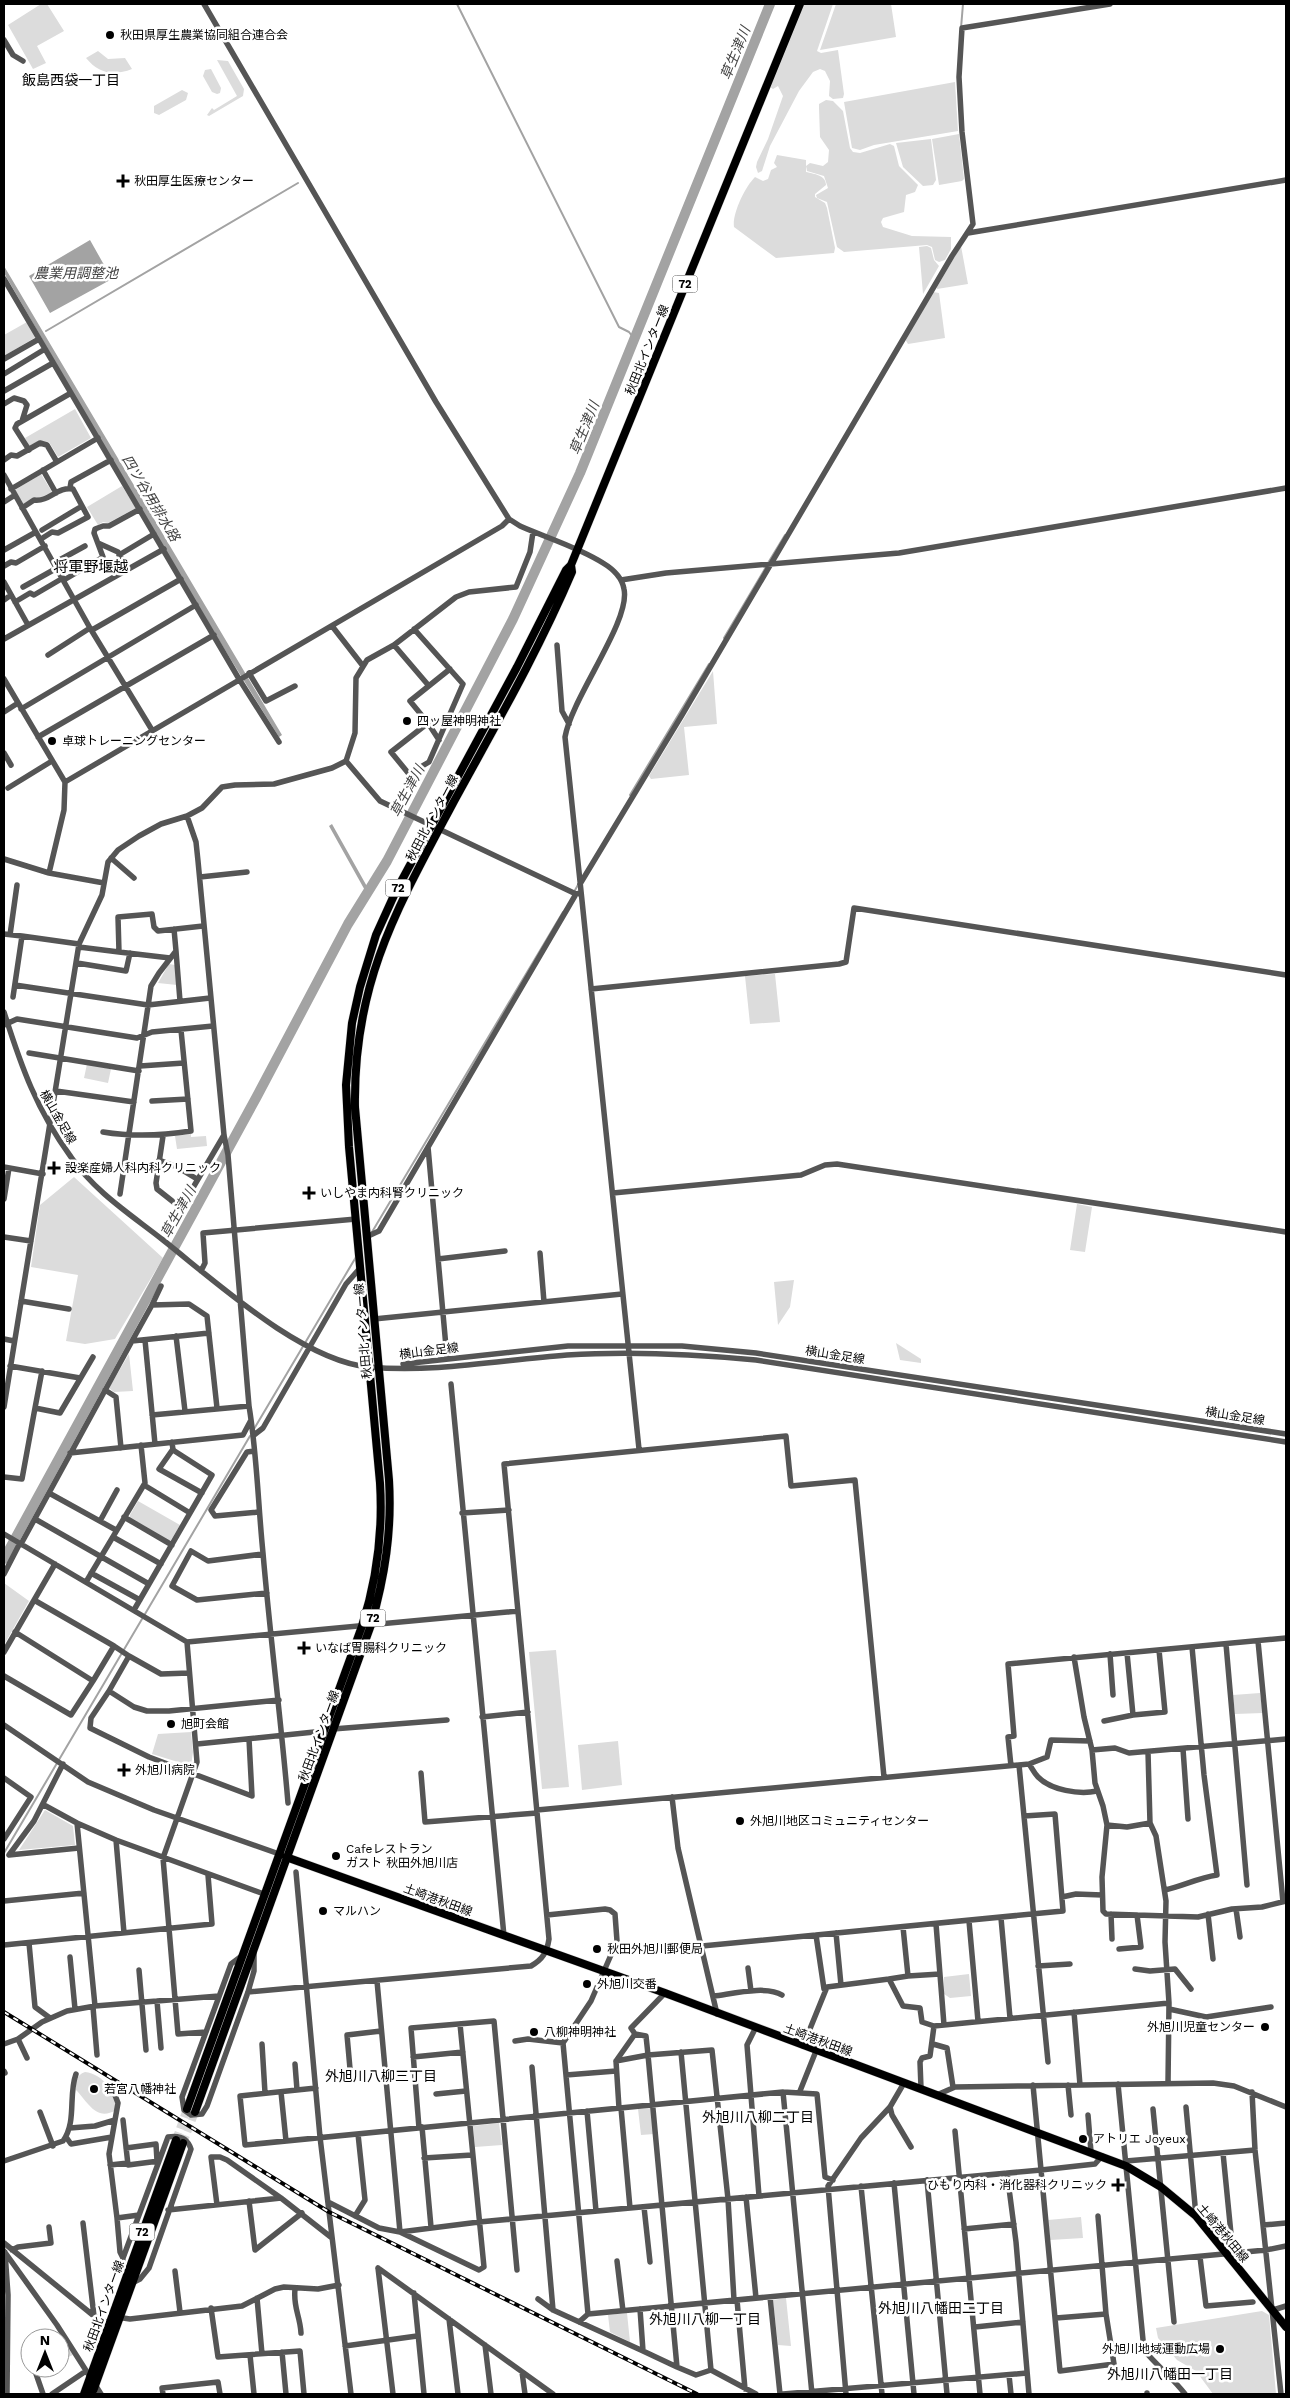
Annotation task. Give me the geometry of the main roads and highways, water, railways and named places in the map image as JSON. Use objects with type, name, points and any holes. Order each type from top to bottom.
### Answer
[{"type":"main road","name":"秋田北インター線","points":[[572,565],[566,570],[382,922],[368,959],[354,1012],[348,1059],[346,1106],[358,1247],[360,1258],[361,1268],[374,1367],[389,1480],[390,1520],[385,1568],[371,1625],[333,1729],[282,1856],[264,1894],[191,2110],[250,1969],[254,1946],[282,1856],[324,1730],[362,1626],[378,1565],[382,1524],[374,1367],[374,1319],[355,1107],[360,1030],[373,971],[385,936],[402,898],[542,638],[572,572],[572,565],[578,550],[800,4]]},
{"type":"main road","name":"土崎港秋田線","points":[[282,1856],[604,1973],[665,1993],[755,2029],[939,2094],[1037,2133],[1126,2164],[1161,2188],[1196,2216],[1230,2254],[1286,2327]]},
{"type":"main road","name":"秋田北インター線","points":[[92,2394],[127,2274],[180,2142],[132,2283],[116,2317]]},
{"type":"main road","name":"秋田北インター線","points":[[84,2394],[88,2374],[113,2326]]},
{"type":"water","name":"農業用調整池","points":[[90,240],[112,279],[50,313],[29,276]]},
{"type":"water","name":"四ツ谷用排水路","points":[[4,266],[282,735],[279,737],[208,622],[105,448],[4,273]]},
{"type":"water","points":[[332,824],[369,890],[367,894],[329,826]]},
{"type":"waterway","points":[[457,4],[619,327],[629,332],[635,340]]},
{"type":"waterway","name":"草生津川","points":[[4,1559],[256,1098],[348,924],[387,861],[513,619],[580,473],[770,4]]},
{"type":"waterway","points":[[961,28],[963,4]]},
{"type":"waterway","points":[[46,331],[298,183]]},
{"type":"waterway","points":[[768,563],[785,535]]},
{"type":"waterway","points":[[724,638],[766,567]]},
{"type":"waterway","points":[[630,795],[709,664]]},
{"type":"waterway","points":[[574,892],[579,883]]},
{"type":"waterway","points":[[372,1232],[563,912]]},
{"type":"waterway","points":[[254,1429],[356,1257]]},
{"type":"waterway","points":[[145,1614],[250,1436]]},
{"type":"waterway","points":[[4,1853],[142,1619]]},
{"type":"tunnel","points":[[176,2140],[187,2109]]},
{"type":"tunnel","points":[[183,2143],[195,2112]]},
{"type":"railway","points":[[4,2012],[329,2212],[697,2394]]},
{"type":"place","name":"秋田県厚生農業協同組合連合会","points":[[110,35]]},
{"type":"place","name":"秋田厚生医療センター","points":[[123,181]]},
{"type":"place","name":"四ッ屋神明神社","points":[[407,721]]},
{"type":"place","name":"卓球トレーニングセンター","points":[[52,741]]},
{"type":"place","name":"設楽産婦人科内科クリニック","points":[[54,1168]]},
{"type":"place","name":"いしやま内科腎クリニック","points":[[309,1193]]},
{"type":"place","name":"いなば胃腸科クリニック","points":[[304,1648]]},
{"type":"place","name":"旭町会館","points":[[171,1724]]},
{"type":"place","name":"外旭川病院","points":[[124,1770]]},
{"type":"place","name":"外旭川地区コミュニティセンター","points":[[740,1821]]},
{"type":"place","name":"Cafeレストラン ガスト 秋田外旭川店","points":[[336,1856]]},
{"type":"place","name":"マルハン","points":[[323,1911]]},
{"type":"place","name":"秋田外旭川郵便局","points":[[597,1949]]},
{"type":"place","name":"外旭川交番","points":[[587,1984]]},
{"type":"place","name":"外旭川児童センター","points":[[1265,2027]]},
{"type":"place","name":"八柳神明神社","points":[[534,2032]]},
{"type":"place","name":"若宮八幡神社","points":[[94,2089]]},
{"type":"place","name":"アトリエ Joyeux","points":[[1083,2139]]},
{"type":"place","name":"ひもり内科・消化器科クリニック","points":[[1118,2185]]},
{"type":"place","name":"外旭川地域運動広場","points":[[1220,2349]]},
{"type":"district","name":"飯島西袋一丁目","points":[[71,80]]},
{"type":"district","name":"将軍野堰越","points":[[91,567]]},
{"type":"district","name":"外旭川八柳三丁目","points":[[381,2076]]},
{"type":"district","name":"外旭川八柳二丁目","points":[[758,2117]]},
{"type":"district","name":"外旭川八幡田二丁目","points":[[941,2308]]},
{"type":"district","name":"外旭川八柳一丁目","points":[[705,2319]]},
{"type":"district","name":"外旭川八幡田一丁目","points":[[1170,2374]]}]
